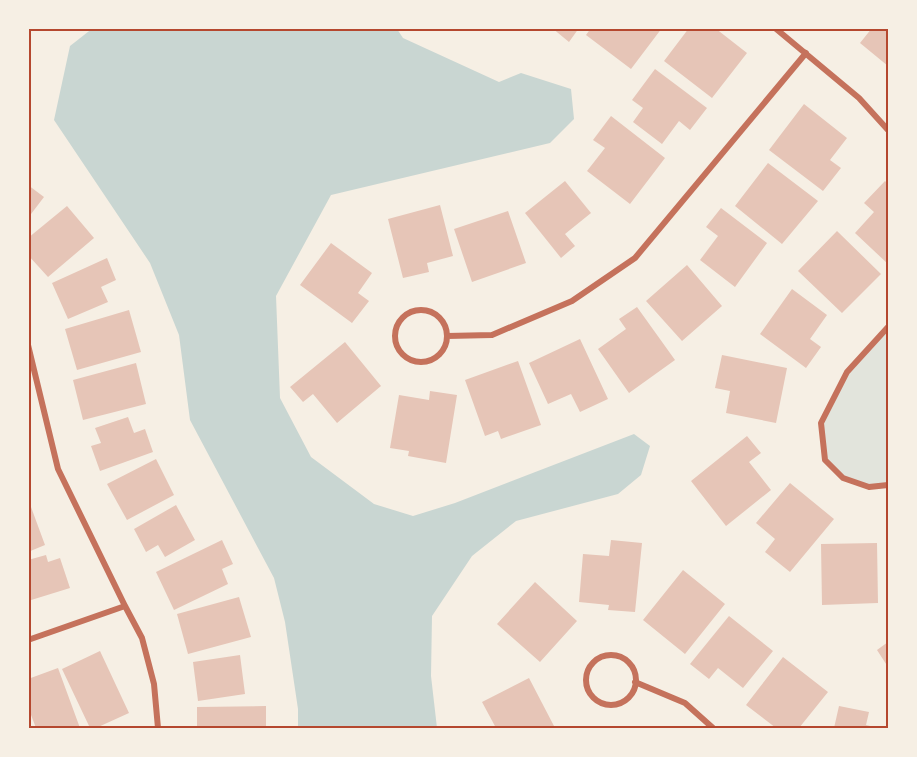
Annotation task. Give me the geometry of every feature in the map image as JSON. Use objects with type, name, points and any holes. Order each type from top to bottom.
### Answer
[{"type":"street","points":[[775,28],[859,98],[888,130]]},
{"type":"street","points":[[447,336],[492,336],[572,301],[635,258],[806,53]]},
{"type":"street","points":[[421,310],[436,315],[446,328],[447,336],[441,352],[434,358],[416,362],[401,353],[395,336],[400,321],[406,315],[421,310]]},
{"type":"street","points":[[888,327],[847,372],[821,423],[825,459],[843,478],[869,487],[888,485]]},
{"type":"street","points":[[28,345],[58,469],[142,638],[154,684],[158,729]]},
{"type":"street","points":[[28,640],[125,606]]},
{"type":"street","points":[[613,655],[621,657],[632,667],[636,682],[628,698],[613,705],[596,700],[586,686],[586,678],[592,664],[598,658],[613,655]]},
{"type":"street","points":[[636,682],[685,704],[713,729]]},
{"type":"shaded area","points":[[93,28],[397,29],[403,38],[499,82],[521,73],[571,89],[574,119],[550,143],[331,195],[276,296],[280,398],[311,457],[374,504],[413,516],[455,503],[634,434],[650,446],[641,475],[618,494],[516,521],[472,556],[432,616],[431,676],[437,728],[298,728],[298,709],[285,622],[274,578],[190,420],[179,335],[150,263],[54,120],[70,46]]},
{"type":"shaded area","points":[[888,327],[888,485],[869,487],[843,478],[825,460],[821,423],[847,372]]},
{"type":"building","points":[[552,28],[579,28],[569,42]]},
{"type":"building","points":[[591,28],[662,28],[631,69],[586,35]]},
{"type":"building","points":[[689,28],[715,28],[747,53],[712,98],[664,61]]},
{"type":"building","points":[[872,28],[888,28],[888,66],[860,43]]},
{"type":"building","points":[[655,69],[707,108],[690,130],[679,121],[662,144],[633,122],[643,108],[632,100]]},
{"type":"building","points":[[804,104],[847,138],[830,160],[841,168],[823,191],[769,150]]},
{"type":"building","points":[[611,116],[665,158],[630,204],[587,171],[605,148],[593,140]]},
{"type":"building","points":[[768,163],[818,201],[782,244],[735,206]]},
{"type":"building","points":[[565,181],[591,213],[565,234],[575,246],[561,258],[525,213]]},
{"type":"building","points":[[885,181],[888,184],[888,264],[855,233],[874,212],[864,203]]},
{"type":"building","points":[[28,185],[44,197],[28,218]]},
{"type":"building","points":[[440,205],[453,256],[427,263],[429,272],[403,278],[388,219]]},
{"type":"building","points":[[67,206],[94,238],[48,277],[28,255],[28,238]]},
{"type":"building","points":[[721,208],[767,243],[735,287],[700,260],[718,236],[706,227]]},
{"type":"building","points":[[508,211],[526,263],[472,282],[454,229]]},
{"type":"building","points":[[837,231],[881,274],[842,313],[798,271]]},
{"type":"building","points":[[331,243],[372,273],[358,293],[369,301],[352,323],[300,285]]},
{"type":"building","points":[[107,258],[116,280],[101,287],[108,302],[68,319],[52,283]]},
{"type":"building","points":[[687,265],[722,306],[682,341],[646,301]]},
{"type":"building","points":[[792,289],[827,315],[810,339],[821,347],[806,368],[760,334]]},
{"type":"building","points":[[637,307],[675,360],[629,393],[598,349],[626,329],[619,319]]},
{"type":"building","points":[[129,310],[141,352],[77,370],[65,329]]},
{"type":"building","points":[[580,339],[608,399],[580,412],[571,394],[548,404],[529,363]]},
{"type":"building","points":[[345,342],[381,386],[337,423],[313,394],[303,402],[290,387]]},
{"type":"building","points":[[722,355],[787,368],[776,423],[726,413],[730,391],[715,388]]},
{"type":"building","points":[[518,361],[541,425],[501,439],[498,431],[485,436],[465,380]]},
{"type":"building","points":[[136,363],[146,404],[83,420],[73,380]]},
{"type":"building","points":[[430,391],[457,395],[446,463],[408,456],[409,451],[390,448],[399,395],[429,400]]},
{"type":"building","points":[[128,417],[134,433],[145,429],[153,452],[100,471],[91,446],[101,443],[95,428]]},
{"type":"building","points":[[747,436],[761,453],[749,462],[771,490],[726,526],[691,481]]},
{"type":"building","points":[[156,459],[174,495],[127,520],[107,484]]},
{"type":"building","points":[[790,483],[834,519],[790,572],[765,552],[775,539],[756,523]]},
{"type":"building","points":[[176,505],[195,540],[165,557],[158,545],[146,552],[134,529]]},
{"type":"building","points":[[31,507],[45,545],[28,552],[28,508]]},
{"type":"building","points":[[222,540],[233,564],[222,569],[228,584],[174,610],[156,572]]},
{"type":"building","points":[[611,540],[642,543],[635,612],[608,610],[609,605],[579,602],[583,554],[609,556]]},
{"type":"building","points":[[877,543],[878,603],[822,605],[821,544]]},
{"type":"building","points":[[46,555],[48,562],[60,558],[70,588],[28,601],[28,560]]},
{"type":"building","points":[[683,570],[725,604],[685,654],[643,620]]},
{"type":"building","points":[[535,582],[577,621],[540,662],[497,624]]},
{"type":"building","points":[[239,597],[251,637],[188,654],[177,614]]},
{"type":"building","points":[[729,616],[773,651],[743,688],[718,668],[709,679],[690,664]]},
{"type":"building","points":[[888,642],[888,667],[877,650]]},
{"type":"building","points":[[100,651],[129,713],[96,728],[90,728],[62,669]]},
{"type":"building","points":[[240,655],[245,694],[198,701],[193,662]]},
{"type":"building","points":[[783,657],[828,692],[799,728],[776,728],[746,705]]},
{"type":"building","points":[[58,668],[80,728],[36,728],[28,707],[28,679]]},
{"type":"building","points":[[529,678],[554,726],[549,728],[496,728],[482,702]]},
{"type":"building","points":[[266,706],[266,728],[197,728],[197,707]]},
{"type":"building","points":[[839,706],[869,712],[866,725],[879,728],[834,728]]}]
